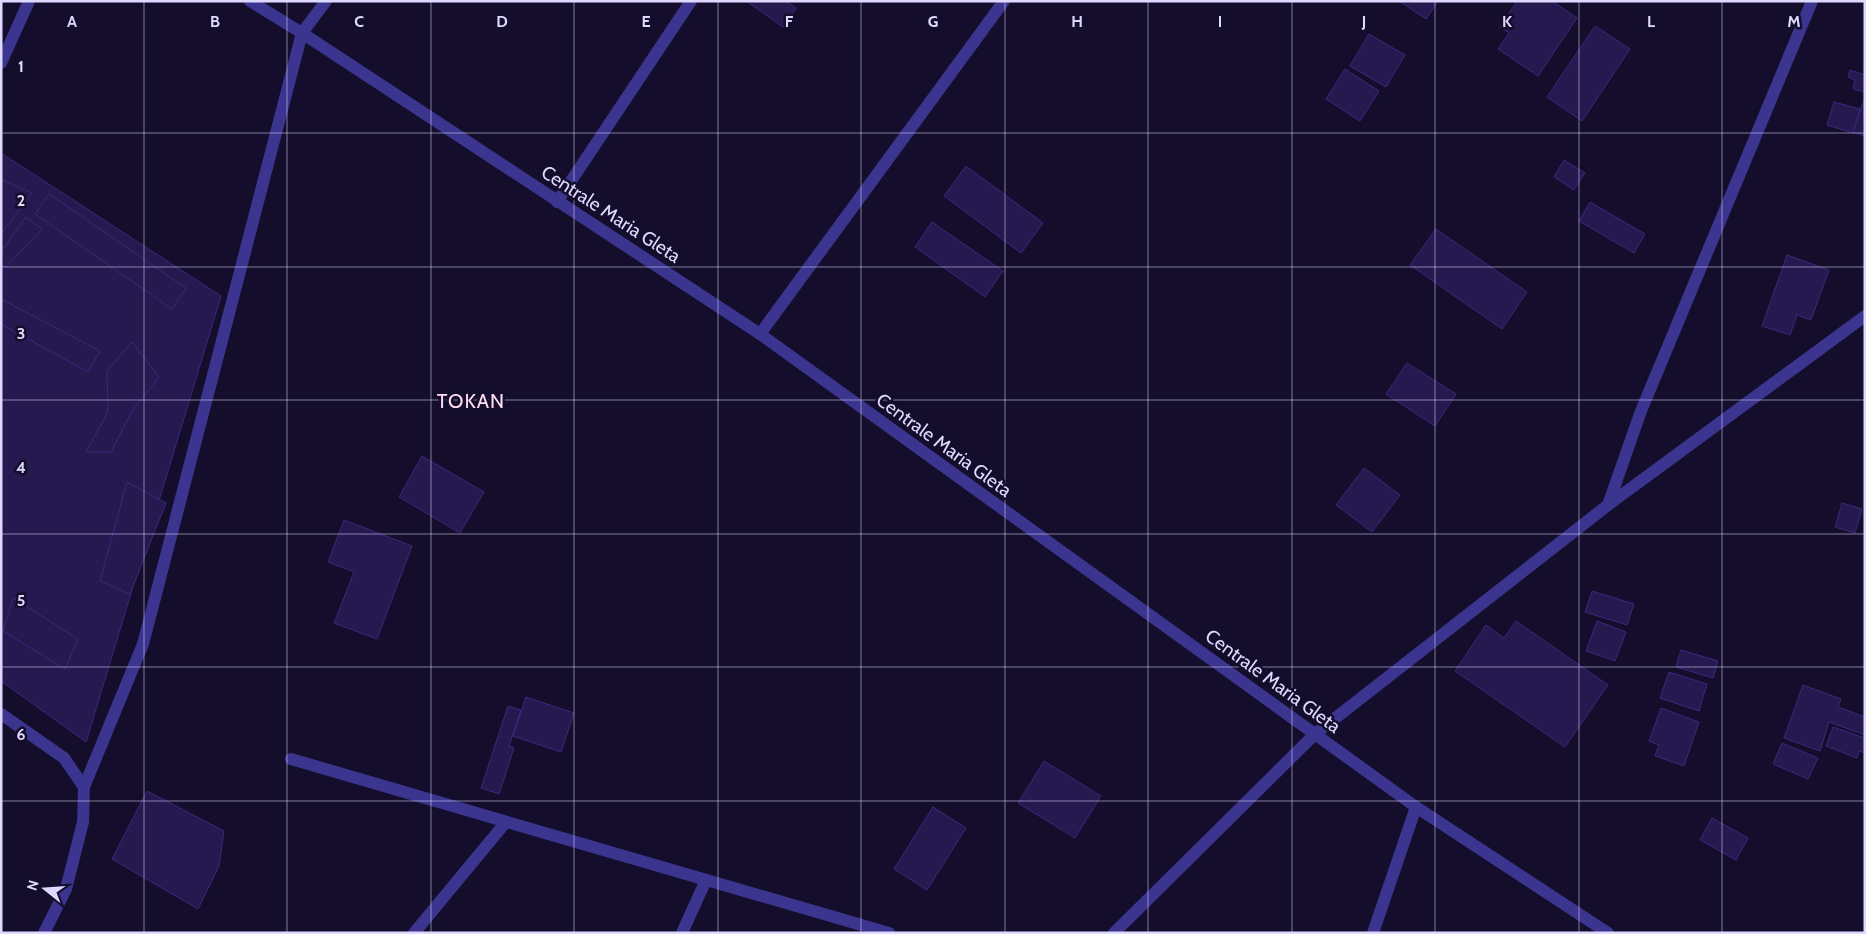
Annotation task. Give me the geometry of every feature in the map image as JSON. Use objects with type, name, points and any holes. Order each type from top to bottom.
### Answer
[{"type":"street","points":[[1,63],[29,1]]},
{"type":"street","name":"Centrale Maria Gleta","points":[[250,1],[302,33],[556,202],[760,334],[1416,807],[1608,933]]},
{"type":"street","points":[[44,933],[66,889],[83,822],[84,787],[143,644],[302,33],[326,1]]},
{"type":"street","points":[[556,202],[691,1]]},
{"type":"street","points":[[760,334],[1004,1]]},
{"type":"street","points":[[1608,505],[1641,411],[1812,1]]},
{"type":"street","points":[[1114,933],[1315,734],[1608,505],[1865,316]]},
{"type":"street","points":[[1,714],[64,758],[84,787]]},
{"type":"street","points":[[291,759],[889,933]]},
{"type":"street","points":[[1372,933],[1416,807]]},
{"type":"street","points":[[414,933],[506,822]]},
{"type":"street","points":[[682,933],[706,880]]},
{"type":"building","points":[[746,1],[786,1],[796,8],[783,27]]},
{"type":"building","points":[[1399,1],[1438,1],[1426,19]]},
{"type":"building","points":[[1517,1],[1552,1],[1577,18],[1538,76],[1498,49],[1509,33],[1500,27]]},
{"type":"building","points":[[1595,26],[1630,49],[1582,121],[1547,97]]},
{"type":"building","points":[[1369,34],[1405,55],[1386,87],[1350,66]]},
{"type":"building","points":[[1345,69],[1379,91],[1360,121],[1326,99]]},
{"type":"building","points":[[1850,70],[1865,75],[1865,92],[1853,89],[1855,80],[1848,77]]},
{"type":"building","points":[[1865,97],[1865,136],[1853,132]]},
{"type":"building","points":[[1834,102],[1860,109],[1853,133],[1827,125]]},
{"type":"building","points":[[1,153],[221,296],[86,742],[1,681]]},
{"type":"building","points":[[1564,160],[1585,173],[1574,190],[1554,177]]},
{"type":"building","points":[[966,166],[1043,223],[1021,253],[944,196]]},
{"type":"building","points":[[1,181],[32,193],[1,234]]},
{"type":"building","points":[[49,194],[186,288],[172,309],[35,214]]},
{"type":"building","points":[[1590,202],[1645,234],[1634,253],[1579,221]]},
{"type":"building","points":[[26,217],[42,229],[6,267],[1,265],[1,252]]},
{"type":"building","points":[[932,222],[1003,271],[985,297],[915,247]]},
{"type":"building","points":[[1436,229],[1527,292],[1502,329],[1410,265]]},
{"type":"building","points":[[1787,255],[1829,270],[1811,320],[1797,315],[1790,335],[1762,326]]},
{"type":"building","points":[[1,299],[100,351],[88,372],[1,324]]},
{"type":"building","points":[[132,342],[159,377],[132,411],[111,452],[86,452],[108,412],[107,371]]},
{"type":"building","points":[[1407,363],[1456,394],[1435,426],[1386,394]]},
{"type":"building","points":[[422,456],[484,492],[460,533],[399,497]]},
{"type":"building","points":[[1364,468],[1400,495],[1372,532],[1336,505]]},
{"type":"building","points":[[127,482],[166,503],[130,594],[100,581]]},
{"type":"building","points":[[1842,503],[1862,509],[1855,533],[1835,527]]},
{"type":"building","points":[[344,520],[412,546],[377,639],[334,623],[354,572],[328,562]]},
{"type":"building","points":[[1592,591],[1634,604],[1627,625],[1585,612]]},
{"type":"building","points":[[13,598],[78,639],[65,669],[3,631]]},
{"type":"building","points":[[1516,621],[1608,685],[1565,747],[1455,671],[1486,625],[1504,638]]},
{"type":"building","points":[[1597,621],[1626,632],[1615,661],[1586,651]]},
{"type":"building","points":[[1681,650],[1718,661],[1713,678],[1676,667]]},
{"type":"building","points":[[1669,672],[1707,684],[1699,711],[1660,698]]},
{"type":"building","points":[[1803,685],[1841,699],[1838,707],[1865,717],[1865,735],[1829,722],[1820,751],[1784,738]]},
{"type":"building","points":[[526,697],[574,713],[561,752],[513,736]]},
{"type":"building","points":[[508,706],[521,710],[509,746],[514,748],[499,794],[481,788]]},
{"type":"building","points":[[1661,708],[1699,722],[1684,766],[1655,756],[1659,745],[1649,741]]},
{"type":"building","points":[[1833,727],[1865,738],[1865,753],[1859,751],[1857,758],[1826,746]]},
{"type":"building","points":[[1782,743],[1818,758],[1808,779],[1773,764]]},
{"type":"building","points":[[1044,761],[1101,796],[1075,838],[1018,803]]},
{"type":"building","points":[[147,791],[224,831],[219,866],[198,909],[112,859]]},
{"type":"building","points":[[933,807],[966,828],[927,890],[894,869]]},
{"type":"building","points":[[1712,818],[1748,838],[1736,860],[1700,840]]},
{"type":"district","name":"TOKAN","points":[[471,401]]}]
